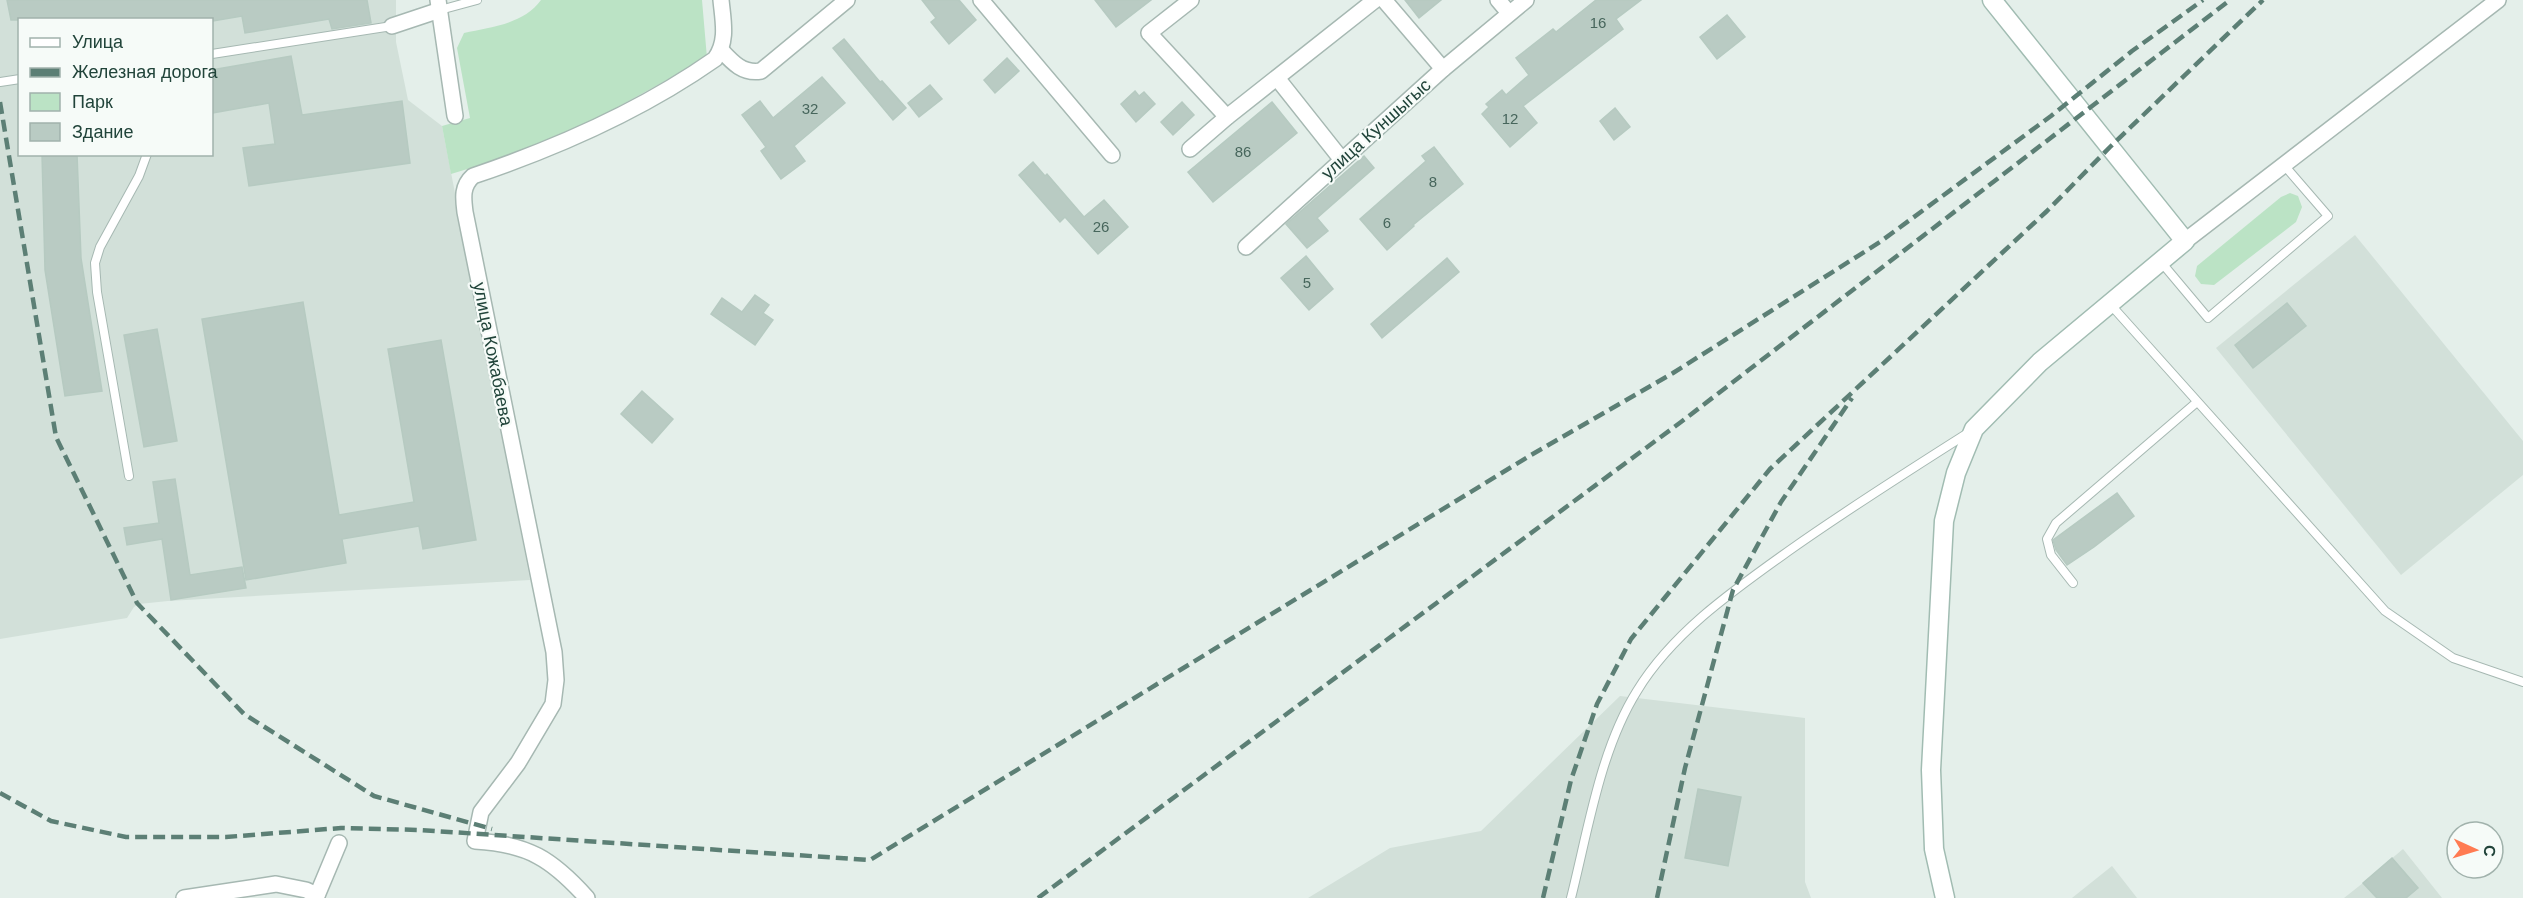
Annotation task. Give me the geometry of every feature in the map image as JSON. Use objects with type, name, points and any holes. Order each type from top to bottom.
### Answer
[{"type":"main road","points":[[1945,898],[1934,849],[1931,770],[1943,532],[1956,473],[1974,429],[2040,362],[2185,241],[1992,0]]},
{"type":"street","points":[[721,0],[724,29],[722,50],[734,64],[751,73],[761,71],[847,0]]},
{"type":"street","points":[[981,0],[1112,155]]},
{"type":"street","points":[[1191,0],[1149,33],[1227,117]]},
{"type":"street","points":[[1190,149],[1375,0]]},
{"type":"street","points":[[1384,0],[1443,69]]},
{"type":"street","points":[[1498,0],[1509,13]]},
{"type":"street","name":"улица Куншыгыс","points":[[1246,247],[1443,69],[1526,0]]},
{"type":"street","points":[[2185,241],[2498,0]]},
{"type":"street","points":[[392,26],[439,5],[455,116]]},
{"type":"street","name":"улица Кожабаева","points":[[586,898],[564,872],[532,852],[499,842],[475,841],[481,813],[518,763],[554,704],[556,680],[554,651],[467,224],[464,190],[467,182],[473,176],[540,153],[635,109],[699,71],[715,59],[722,50]]},
{"type":"street","points":[[1277,78],[1342,160]]},
{"type":"street","points":[[184,898],[276,884],[306,890],[316,896],[339,843]]},
{"type":"lane","points":[[439,5],[477,0]]},
{"type":"lane","points":[[213,54],[392,26]]},
{"type":"lane","points":[[0,82],[18,79]]},
{"type":"lane","points":[[129,476],[95,263],[100,248],[139,176],[146,156]]},
{"type":"lane","points":[[2160,261],[2208,318],[2328,216],[2284,165]]},
{"type":"lane","points":[[2110,304],[2385,611],[2453,658],[2523,682]]},
{"type":"lane","points":[[2073,583],[2051,555],[2048,539],[2056,523],[2197,402]]},
{"type":"lane","points":[[1571,898],[1609,749],[1637,691],[1664,656],[1733,590],[1854,505],[1974,429]]},
{"type":"shaded area","points":[[0,0],[396,0],[396,42],[408,100],[442,126],[530,580],[168,601],[139,604],[134,607],[127,618],[0,639]]},
{"type":"shaded area","points":[[2355,235],[2523,441],[2523,475],[2401,575],[2216,348]]},
{"type":"shaded area","points":[[1620,696],[1805,718],[1805,882],[1811,898],[1308,898],[1390,848],[1481,831]]},
{"type":"shaded area","points":[[2403,849],[2442,898],[2344,898],[2363,883]]},
{"type":"shaded area","points":[[2112,866],[2137,898],[2072,898]]},
{"type":"green space","points":[[541,0],[702,0],[707,58],[550,144],[451,174],[442,126],[470,118],[457,48],[464,33],[516,19],[534,8]]},
{"type":"green space","points":[[2290,193],[2298,196],[2302,207],[2296,222],[2214,285],[2201,284],[2195,276],[2197,266],[2281,197]]},
{"type":"building","points":[[7,0],[367,0],[371,23],[332,29],[329,19],[245,33],[242,16],[213,21],[213,18],[18,18],[18,20],[11,20]]},
{"type":"building","points":[[922,0],[959,0],[976,20],[949,44],[931,22],[936,18]]},
{"type":"building","points":[[1095,0],[1151,0],[1116,27]]},
{"type":"building","points":[[1405,0],[1441,0],[1419,18]]},
{"type":"building","points":[[1596,0],[1641,0],[1616,19],[1623,29],[1523,106],[1537,123],[1510,147],[1482,114],[1489,107],[1486,104],[1502,90],[1506,95],[1529,75],[1516,58],[1553,29],[1556,32]]},
{"type":"building","points":[[1727,15],[1745,37],[1717,59],[1700,37]]},
{"type":"building","points":[[844,39],[880,82],[882,81],[906,108],[893,120],[833,48]]},
{"type":"building","points":[[291,56],[302,115],[402,101],[410,163],[249,186],[243,148],[275,144],[269,103],[213,113],[213,70]]},
{"type":"building","points":[[1007,58],[1019,71],[995,93],[984,80]]},
{"type":"building","points":[[822,77],[845,103],[794,146],[805,161],[781,179],[761,151],[766,147],[742,115],[760,101],[773,118]]},
{"type":"building","points":[[930,85],[942,99],[919,117],[908,103]]},
{"type":"building","points":[[1135,91],[1139,96],[1144,92],[1155,104],[1136,122],[1121,104]]},
{"type":"building","points":[[1182,102],[1194,115],[1173,135],[1161,122]]},
{"type":"building","points":[[1272,102],[1297,133],[1213,202],[1188,172]]},
{"type":"building","points":[[1615,108],[1630,127],[1614,140],[1600,121]]},
{"type":"building","points":[[1434,147],[1463,184],[1413,225],[1387,250],[1360,219],[1426,161],[1422,156]]},
{"type":"building","points":[[42,156],[77,156],[81,258],[102,391],[65,396],[45,270]]},
{"type":"building","points":[[1364,156],[1374,168],[1317,218],[1328,231],[1307,248],[1286,224]]},
{"type":"building","points":[[1033,162],[1045,176],[1047,174],[1084,217],[1104,200],[1128,227],[1098,254],[1065,217],[1060,222],[1019,175]]},
{"type":"building","points":[[1306,256],[1333,289],[1309,310],[1281,278]]},
{"type":"building","points":[[1447,258],[1459,272],[1382,338],[1371,324]]},
{"type":"building","points":[[755,295],[769,305],[763,313],[773,320],[755,345],[711,314],[722,298],[742,312]]},
{"type":"building","points":[[303,302],[339,515],[414,502],[388,349],[441,340],[476,540],[423,549],[419,526],[342,539],[346,563],[246,580],[202,319]]},
{"type":"building","points":[[2287,303],[2306,326],[2253,368],[2235,345]]},
{"type":"building","points":[[157,329],[177,441],[144,447],[124,335]]},
{"type":"building","points":[[642,391],[673,419],[652,443],[621,414]]},
{"type":"building","points":[[175,479],[190,575],[242,567],[246,588],[171,600],[162,539],[127,545],[124,528],[159,523],[153,482]]},
{"type":"building","points":[[2117,493],[2134,516],[2067,565],[2056,550],[2053,540]]},
{"type":"building","points":[[1698,789],[1741,797],[1728,866],[1685,858]]},
{"type":"building","points":[[2392,858],[2418,888],[2406,898],[2377,898],[2363,883]]},
{"type":"railway","points":[[0,793],[51,821],[126,837],[226,837],[341,828],[420,830],[870,860],[1531,455],[1673,373],[1880,242],[2203,0]]},
{"type":"railway","points":[[1038,898],[1681,422],[2230,0]]},
{"type":"railway","points":[[1543,898],[1571,780],[1597,704],[1631,639],[1770,469],[2047,211],[2263,0]]},
{"type":"railway","points":[[0,102],[56,437],[137,603],[244,714],[374,796],[492,829]]},
{"type":"railway","points":[[1657,898],[1685,768],[1733,590],[1781,502],[1852,398]]}]
